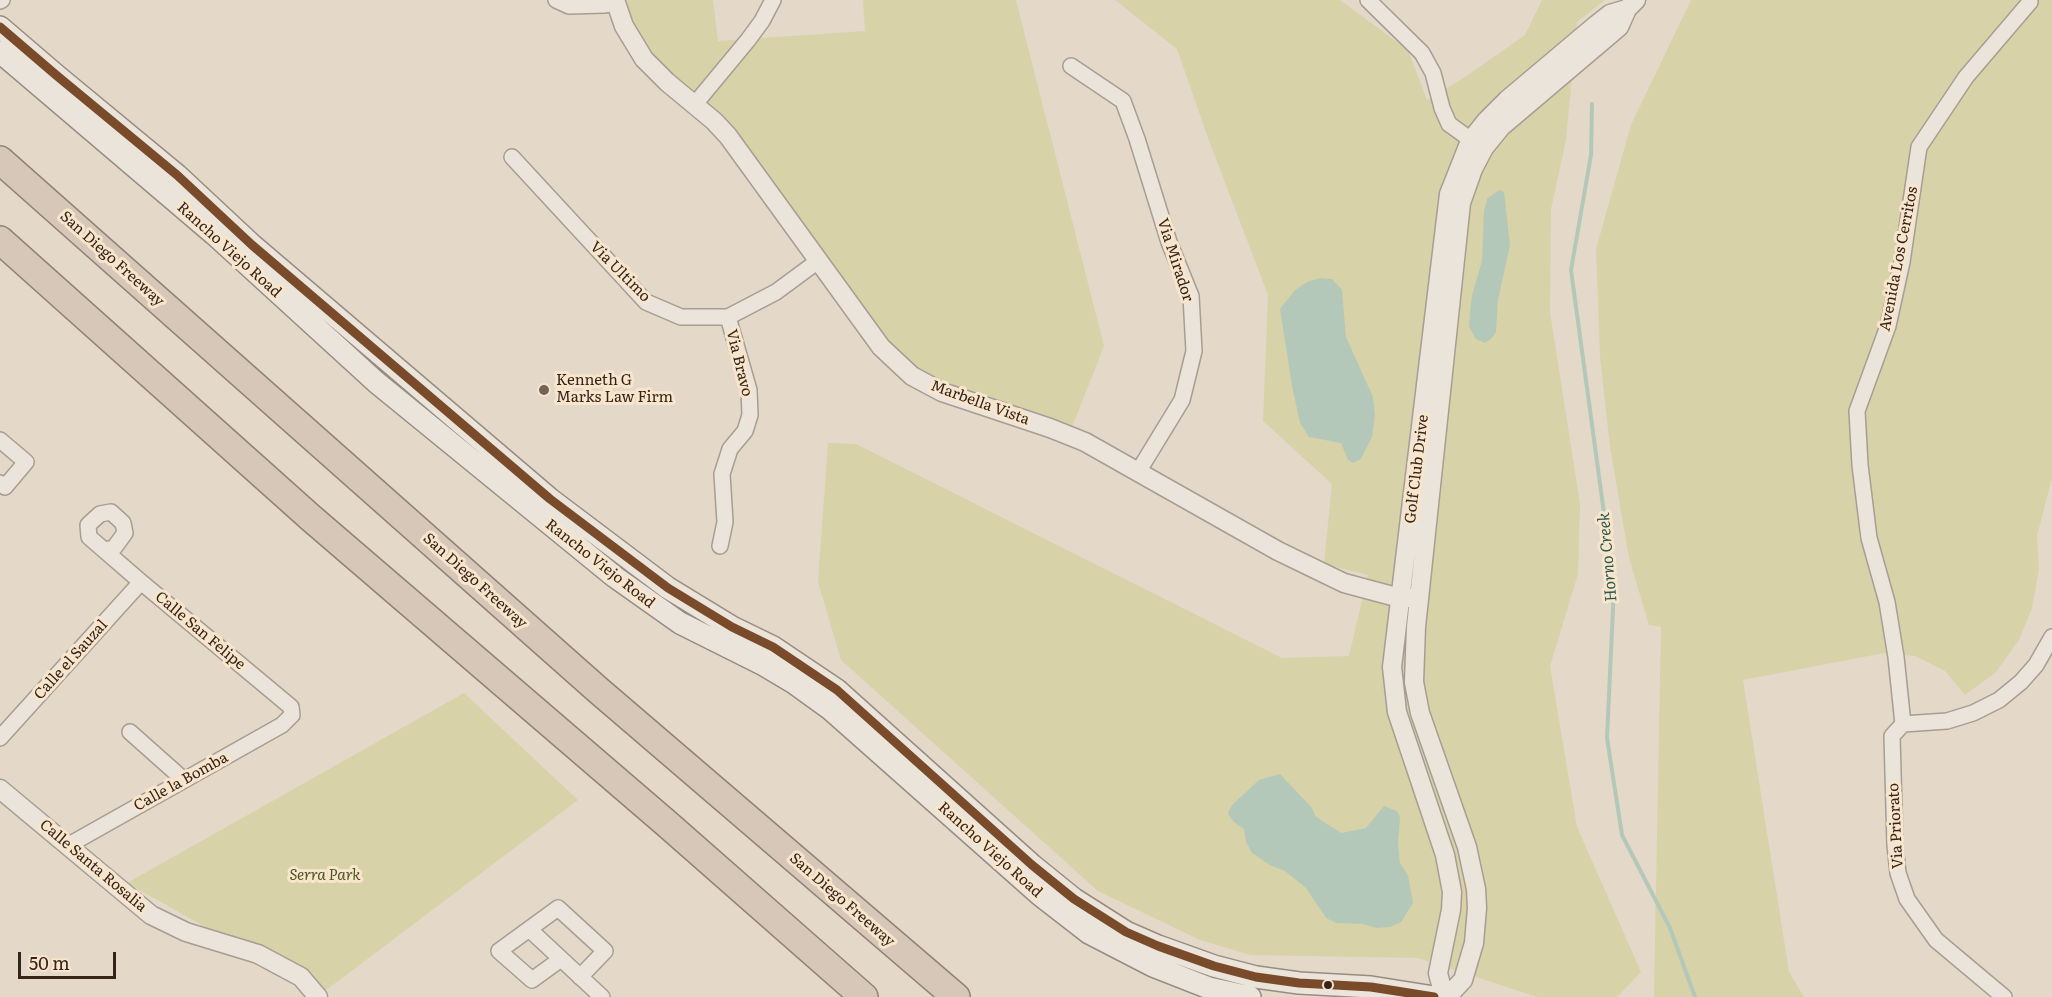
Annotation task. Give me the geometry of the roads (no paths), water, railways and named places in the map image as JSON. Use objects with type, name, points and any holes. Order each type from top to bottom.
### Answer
[{"type":"highway","name":"San Diego Freeway","points":[[0,160],[589,682],[956,997]]},
{"type":"highway","points":[[0,240],[311,518],[666,823],[864,997]]},
{"type":"main road","name":"Rancho Viejo Road","points":[[0,27],[177,175],[252,245],[550,499],[668,588],[732,627],[773,647],[837,690],[1032,865],[1074,899],[1126,932],[1166,950],[1214,966],[1256,977],[1299,983],[1371,987],[1434,997]]},
{"type":"main road","name":"Rancho Viejo Road","points":[[0,52],[214,235],[376,382],[615,577],[680,623],[770,669],[830,709],[1040,895],[1089,933],[1153,966],[1209,988],[1250,997]]},
{"type":"street","points":[[556,0],[569,6],[605,5],[615,1]]},
{"type":"street","points":[[695,104],[748,40],[762,21],[773,0]]},
{"type":"street","points":[[1368,0],[1422,53],[1433,72],[1446,119],[1455,130],[1477,145]]},
{"type":"street","name":"Marbella Vista","points":[[615,1],[629,37],[644,59],[728,136],[881,347],[912,376],[942,392],[1069,435],[1320,572],[1358,588],[1400,598],[1420,598]]},
{"type":"street","name":"Avenida Los Cerritos","points":[[1903,724],[1890,619],[1869,538],[1860,465],[1857,411],[1888,326],[1902,262],[1919,147],[1966,77],[2030,2]]},
{"type":"street","name":"Golf Club Drive","points":[[1477,145],[1461,203],[1420,598],[1414,682],[1420,713],[1467,847],[1477,899],[1473,943],[1463,980],[1446,997],[1438,973],[1452,892],[1445,855],[1397,712],[1392,667],[1449,194],[1477,145],[1619,27],[1631,5]]},
{"type":"street","name":"Via Mirador","points":[[1071,66],[1123,101],[1169,242],[1191,296],[1194,351],[1182,400],[1138,472]]},
{"type":"street","name":"Via Ultimo","points":[[512,157],[646,302],[681,317],[728,317],[776,292],[818,261]]},
{"type":"street","name":"Via Bravo","points":[[720,546],[725,522],[722,474],[730,449],[745,431],[750,415],[748,390],[728,317]]},
{"type":"street","points":[[0,440],[26,462],[5,487],[0,483]]},
{"type":"street","name":"Calle San Felipe","points":[[104,550],[291,707],[292,714]]},
{"type":"street","name":"Calle el Sauzal","points":[[0,738],[141,582]]},
{"type":"street","points":[[1903,724],[1947,721],[1973,713],[1999,700],[2021,682],[2036,665],[2052,637]]},
{"type":"street","name":"Calle la Bomba","points":[[67,846],[282,724],[292,714]]},
{"type":"street","name":"Via Priorato","points":[[1903,724],[1892,736],[1894,845],[1898,873],[1906,899],[1936,940],[2004,997]]},
{"type":"street","points":[[130,732],[184,780]]},
{"type":"street","name":"Calle Santa Rosalia","points":[[0,789],[151,915],[186,932],[258,954],[301,977],[318,997]]},
{"type":"street","points":[[561,959],[532,980],[499,951],[558,908],[605,951],[579,977]]},
{"type":"street","points":[[529,929],[602,997]]},
{"type":"waterway","name":"Horno Creek","points":[[1592,104],[1591,155],[1571,270],[1614,587],[1607,738],[1622,835],[1670,928],[1695,997]]},
{"type":"place","name":"Kenneth G Marks Law Firm","points":[[544,390]]},
{"type":"park label","name":"Serra Park","points":[[325,876]]}]
